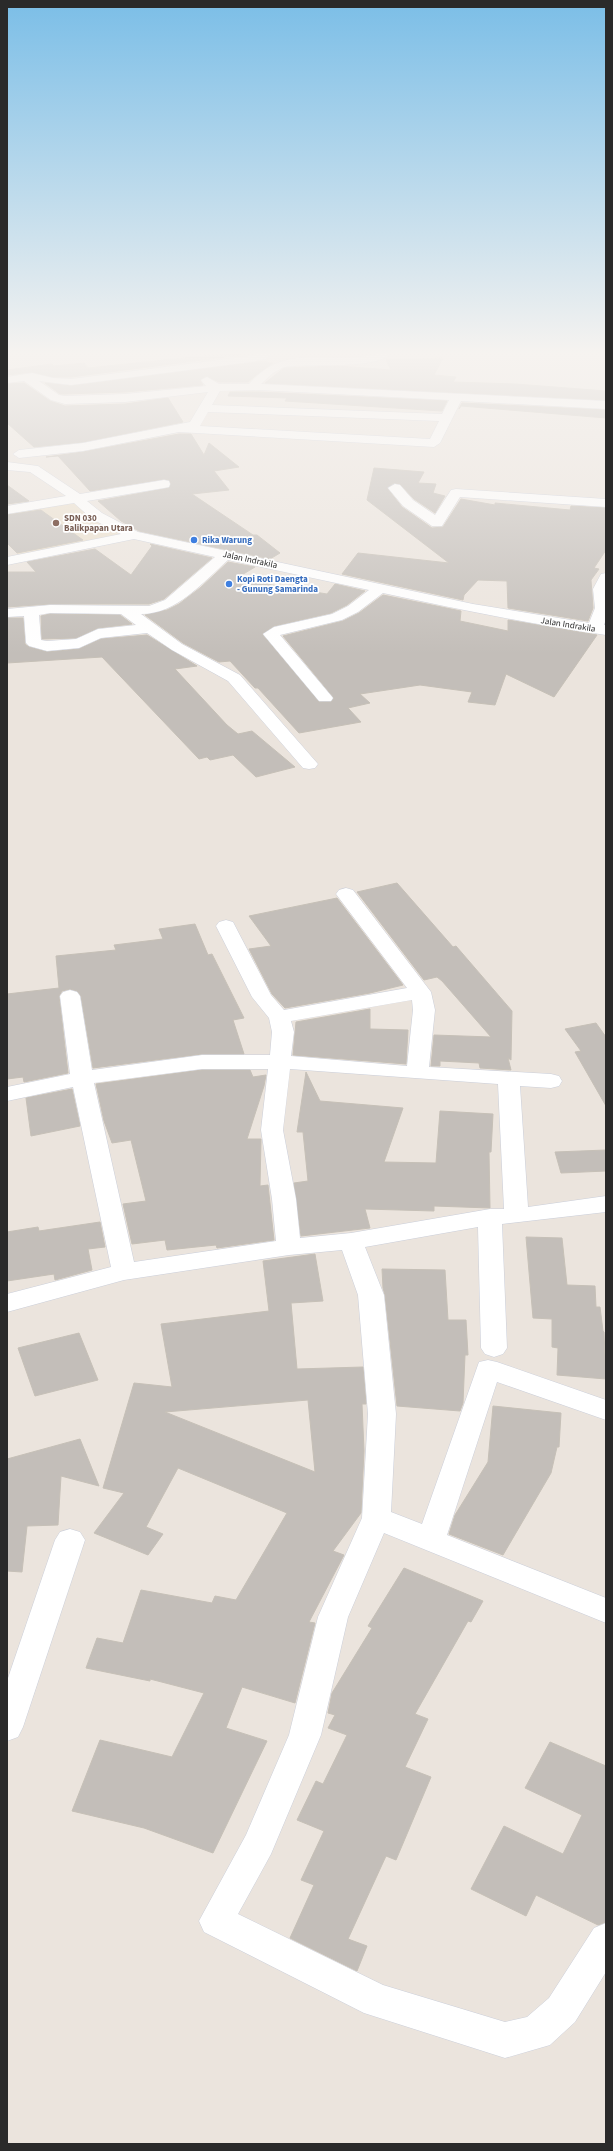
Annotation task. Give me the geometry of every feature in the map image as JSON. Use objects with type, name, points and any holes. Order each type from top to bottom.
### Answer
[{"type":"street","points":[[18,453],[33,469]]},
{"type":"street","name":"Jalan Indrakila","points":[[7,466],[33,469],[75,497],[97,516],[134,535],[474,608],[601,630]]},
{"type":"street","points":[[7,510],[75,497],[164,484]]},
{"type":"street","points":[[395,488],[408,503],[438,523],[456,493],[606,503]]},
{"type":"street","points":[[7,561],[134,535]]},
{"type":"street","points":[[7,613],[50,609],[152,610],[170,603],[226,555]]},
{"type":"street","points":[[601,630],[602,608],[600,589],[606,577]]},
{"type":"street","points":[[325,698],[271,634],[279,630],[337,617],[353,609],[381,588]]},
{"type":"street","points":[[31,610],[34,643],[41,646],[79,643],[94,635],[151,628]]},
{"type":"street","points":[[125,610],[177,648],[234,678],[309,764]]},
{"type":"street","points":[[346,894],[421,992],[424,1010],[417,1074]]},
{"type":"street","points":[[226,926],[262,996],[279,1017],[283,1032],[272,1130],[284,1199],[289,1247]]},
{"type":"street","points":[[279,1017],[421,992]]},
{"type":"street","points":[[70,996],[82,1078],[124,1272]]},
{"type":"street","points":[[7,1094],[82,1078],[202,1062],[280,1062],[417,1074],[550,1081]]},
{"type":"street","points":[[509,1080],[516,1216]]},
{"type":"street","points":[[7,1303],[124,1272],[289,1247],[352,1241],[490,1217],[516,1216],[606,1204]]},
{"type":"street","points":[[490,1217],[494,1348]]},
{"type":"street","points":[[352,1241],[371,1295],[382,1414],[376,1518],[333,1617],[305,1735],[259,1843],[216,1921],[377,2001],[505,2040],[537,2032],[562,2010],[606,1940]]},
{"type":"street","points":[[431,1540],[488,1369],[606,1410]]},
{"type":"street","points":[[376,1518],[606,1611]]},
{"type":"street","points":[[7,1726],[70,1540]]},
{"type":"shaded area","name":"SDN 030 Balikpapan Utara","points":[[72,500],[119,534],[19,555],[7,544],[7,513]]},
{"type":"building","points":[[73,453],[203,453],[204,455],[205,453],[222,453],[239,467],[214,471],[229,490],[192,494],[253,535],[257,535],[280,553],[270,559],[139,531],[121,521],[98,501],[169,488],[171,484],[169,480],[164,479],[90,491],[58,456],[46,457]]},
{"type":"building","points":[[374,468],[424,472],[418,483],[436,484],[433,493],[445,496],[435,513],[414,499],[400,484],[394,483],[387,488],[402,507],[432,528],[443,527],[461,499],[495,505],[495,503],[570,510],[571,506],[606,508],[606,550],[594,568],[599,569],[591,580],[593,608],[588,621],[508,608],[507,581],[478,580],[464,595],[463,600],[342,574],[358,553],[449,563],[367,500]]},
{"type":"building","points":[[7,485],[29,501],[7,504]]},
{"type":"building","points":[[41,510],[83,540],[17,553],[7,543],[7,515]]},
{"type":"building","points":[[150,544],[212,558],[164,599],[149,604],[50,604],[7,607],[7,572],[36,572],[27,562],[95,549],[131,575],[152,546]]},
{"type":"building","points":[[228,562],[255,567],[235,579],[327,594],[335,584],[365,591],[347,605],[331,613],[274,626],[262,634],[319,702],[331,702],[334,698],[283,636],[343,621],[359,613],[383,595],[461,611],[460,621],[508,631],[508,620],[597,635],[554,697],[506,674],[495,705],[468,702],[472,692],[420,685],[360,694],[370,703],[348,708],[361,722],[299,733],[258,688],[255,688],[230,661],[219,662],[183,643],[145,615],[167,610],[179,604],[200,588]]},
{"type":"building","points":[[50,614],[120,615],[132,624],[98,628],[76,638],[42,639],[41,616]]},
{"type":"building","points":[[7,618],[23,618],[25,644],[29,647],[47,652],[79,649],[101,639],[147,635],[197,666],[175,669],[227,725],[238,734],[252,731],[295,767],[256,777],[233,755],[210,760],[207,757],[199,759],[102,657],[7,663]]},
{"type":"building","points":[[397,883],[453,947],[456,946],[512,1011],[511,1060],[508,1058],[511,1070],[480,1068],[479,1063],[440,1061],[440,1066],[431,1066],[434,1035],[491,1037],[442,981],[437,977],[424,980],[357,892]]},
{"type":"building","points":[[337,898],[403,985],[370,993],[285,1008],[272,994],[249,949],[271,946],[249,916]]},
{"type":"building","points":[[195,924],[208,955],[212,954],[244,1018],[233,1020],[244,1054],[202,1054],[93,1068],[81,996],[77,991],[70,989],[62,991],[59,996],[68,1073],[24,1082],[23,1077],[7,1079],[7,994],[59,988],[56,956],[116,950],[114,945],[163,939],[159,929]]},
{"type":"building","points":[[370,1009],[370,1029],[408,1030],[406,1064],[293,1055],[296,1022]]},
{"type":"building","points":[[596,1023],[606,1037],[606,1106],[575,1052],[581,1051],[565,1029]]},
{"type":"building","points":[[202,1070],[250,1070],[253,1077],[266,1075],[264,1086],[247,1139],[261,1139],[260,1186],[268,1185],[274,1240],[217,1248],[216,1245],[167,1250],[165,1240],[132,1244],[123,1204],[146,1201],[131,1140],[112,1143],[104,1121],[96,1084]]},
{"type":"building","points":[[306,1072],[320,1101],[403,1108],[384,1162],[436,1163],[440,1111],[493,1114],[491,1152],[489,1152],[490,1208],[434,1206],[434,1211],[365,1209],[370,1228],[301,1236],[294,1183],[308,1181],[303,1132],[297,1132]]},
{"type":"building","points":[[72,1089],[80,1126],[31,1136],[26,1098]]},
{"type":"building","points":[[606,1150],[606,1171],[561,1173],[555,1152]]},
{"type":"building","points":[[100,1222],[105,1247],[88,1249],[92,1270],[55,1280],[54,1274],[7,1281],[7,1232],[38,1227],[39,1231]]},
{"type":"building","points":[[526,1237],[562,1238],[567,1285],[595,1286],[596,1307],[600,1307],[604,1332],[606,1379],[557,1375],[558,1348],[552,1347],[552,1319],[533,1318]]},
{"type":"building","points":[[315,1254],[323,1301],[291,1303],[297,1369],[363,1367],[366,1404],[362,1404],[364,1451],[361,1513],[333,1551],[344,1555],[309,1622],[315,1623],[295,1703],[242,1687],[226,1728],[267,1741],[213,1853],[144,1828],[72,1811],[100,1740],[172,1757],[204,1693],[150,1679],[150,1681],[86,1668],[97,1638],[123,1643],[141,1590],[212,1603],[215,1596],[236,1600],[287,1513],[178,1468],[146,1527],[163,1534],[148,1555],[94,1533],[124,1493],[103,1488],[134,1383],[172,1387],[161,1324],[269,1311],[263,1261]],"holes":[[[308,1400],[315,1472],[165,1412]]]},
{"type":"building","points":[[382,1269],[445,1270],[448,1320],[466,1320],[468,1355],[465,1355],[463,1403],[460,1411],[397,1406]]},
{"type":"building","points":[[79,1333],[98,1380],[35,1396],[18,1348]]},
{"type":"building","points":[[493,1406],[561,1413],[559,1447],[557,1447],[551,1473],[503,1555],[449,1534],[455,1515],[488,1462]]},
{"type":"building","points":[[80,1439],[99,1486],[61,1476],[58,1525],[27,1526],[22,1572],[7,1571],[7,1459]]},
{"type":"building","points":[[404,1568],[483,1601],[471,1622],[468,1621],[415,1714],[428,1719],[405,1767],[431,1777],[396,1860],[386,1856],[348,1939],[367,1946],[357,1971],[290,1938],[314,1885],[301,1880],[324,1831],[297,1820],[316,1781],[323,1784],[347,1735],[328,1728],[335,1715],[328,1713],[332,1693],[372,1628],[368,1626]]},
{"type":"building","points":[[550,1742],[606,1766],[606,1922],[598,1925],[536,1895],[526,1916],[471,1889],[504,1826],[563,1854],[582,1815],[525,1788]]},
{"type":"place","name":"SDN 030 Balikpapan Utara","points":[[56,523]]},
{"type":"place","name":"Rika Warung","points":[[194,540]]},
{"type":"place","name":"Kopi Roti Daengta - Gunung Samarinda","points":[[229,584]]}]
